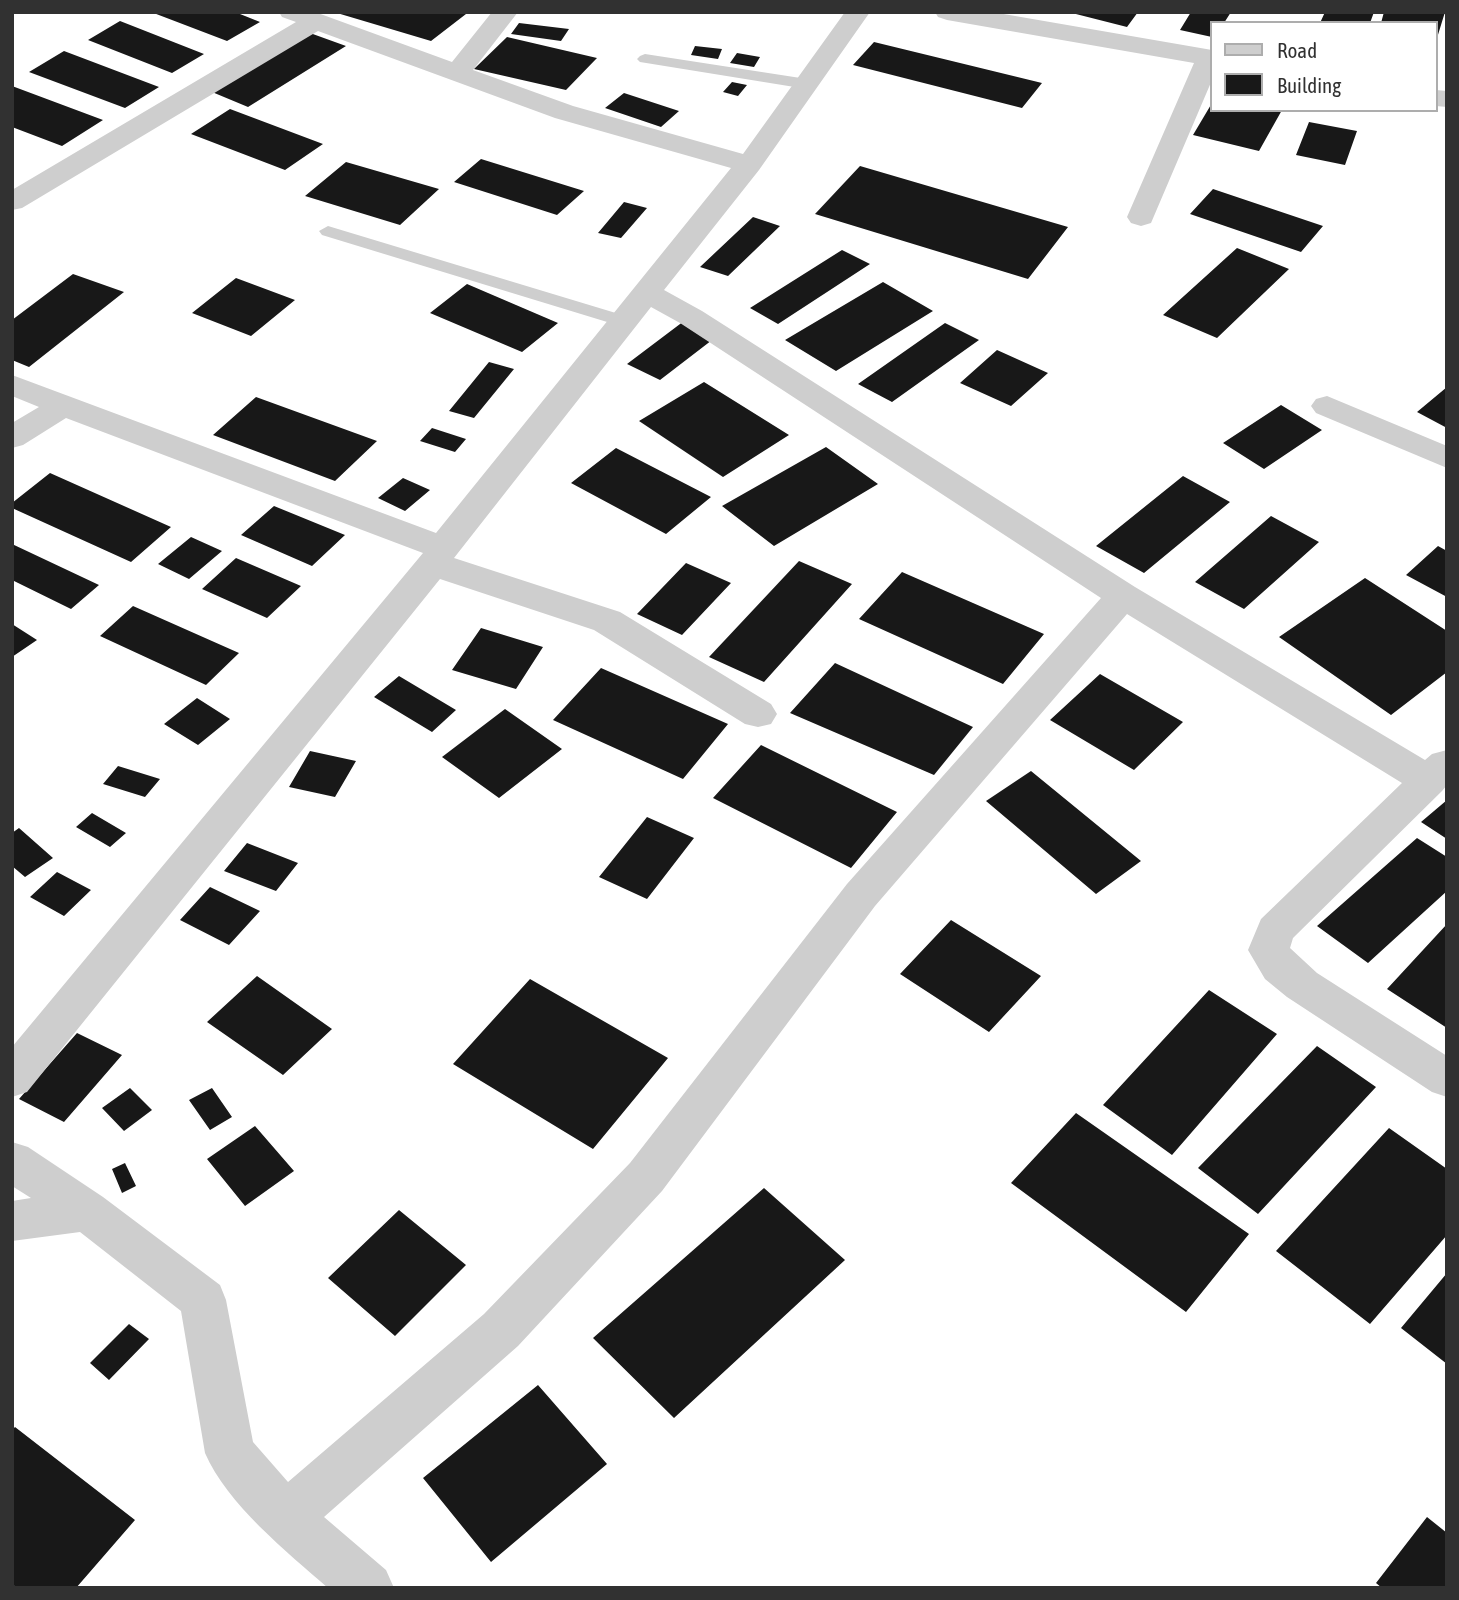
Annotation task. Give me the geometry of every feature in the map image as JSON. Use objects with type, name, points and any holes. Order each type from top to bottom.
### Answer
[{"type":"street","points":[[457,72],[506,12]]},
{"type":"street","points":[[12,1079],[438,556],[749,164],[858,12]]},
{"type":"street","points":[[947,12],[1210,57]]},
{"type":"street","points":[[12,202],[302,17],[564,112],[749,164]]},
{"type":"street","points":[[1141,217],[1210,59]]},
{"type":"street","points":[[12,167],[48,180]]},
{"type":"street","points":[[646,292],[691,317],[1123,596],[1438,771],[1275,930],[1269,950],[1280,967],[1302,985],[1447,1079]]},
{"type":"street","points":[[12,385],[607,621],[758,714]]},
{"type":"street","points":[[12,438],[64,405]]},
{"type":"street","points":[[1327,406],[1447,458]]},
{"type":"street","points":[[285,1517],[501,1330],[646,1177],[861,895],[1123,596]]},
{"type":"street","points":[[12,1161],[87,1211],[203,1300],[230,1452],[285,1517],[368,1588]]},
{"type":"street","points":[[12,1221],[87,1211]]},
{"type":"lane","points":[[645,59],[807,84]]},
{"type":"lane","points":[[328,231],[624,321]]},
{"type":"building","points":[[151,12],[235,12],[260,22],[227,41]]},
{"type":"building","points":[[1068,12],[1138,12],[1127,27]]},
{"type":"building","points":[[1191,12],[1231,12],[1225,21],[1210,21],[1210,37],[1180,30]]},
{"type":"building","points":[[1325,12],[1374,12],[1371,21],[1321,21]]},
{"type":"building","points":[[1384,12],[1445,12],[1438,35],[1438,21],[1382,21]]},
{"type":"building","points":[[337,13],[466,14],[431,41]]},
{"type":"building","points":[[120,21],[204,54],[172,73],[88,40]]},
{"type":"building","points":[[519,23],[569,29],[561,41],[511,34]]},
{"type":"building","points":[[310,33],[346,46],[248,107],[212,92]]},
{"type":"building","points":[[507,37],[597,58],[566,90],[474,69]]},
{"type":"building","points":[[874,42],[1042,83],[1022,108],[853,65]]},
{"type":"building","points":[[695,46],[722,49],[718,59],[691,55]]},
{"type":"building","points":[[64,51],[159,87],[125,108],[29,72]]},
{"type":"building","points":[[737,53],[760,57],[754,67],[730,63]]},
{"type":"building","points":[[732,82],[747,85],[738,96],[723,92]]},
{"type":"building","points":[[12,86],[103,120],[62,146],[12,127]]},
{"type":"building","points":[[624,93],[679,111],[661,127],[605,108]]},
{"type":"building","points":[[1210,106],[1210,112],[1281,112],[1259,151],[1193,135]]},
{"type":"building","points":[[230,109],[323,144],[285,170],[191,134]]},
{"type":"building","points":[[1309,122],[1357,131],[1345,165],[1296,155]]},
{"type":"building","points":[[481,159],[584,191],[557,215],[454,182]]},
{"type":"building","points":[[346,162],[439,189],[400,225],[305,196]]},
{"type":"building","points":[[860,166],[1068,227],[1028,279],[815,214]]},
{"type":"building","points":[[1213,189],[1323,226],[1301,252],[1190,214]]},
{"type":"building","points":[[624,202],[647,208],[621,238],[598,233]]},
{"type":"building","points":[[753,217],[780,226],[728,276],[700,267]]},
{"type":"building","points":[[1237,248],[1289,269],[1217,338],[1163,315]]},
{"type":"building","points":[[842,250],[870,264],[778,324],[750,308]]},
{"type":"building","points":[[73,274],[124,292],[29,367],[12,360],[12,320]]},
{"type":"building","points":[[236,278],[295,300],[251,336],[192,313]]},
{"type":"building","points":[[883,282],[933,311],[836,371],[785,340]]},
{"type":"building","points":[[467,284],[558,323],[522,352],[430,313]]},
{"type":"building","points":[[684,321],[716,337],[660,380],[627,364]]},
{"type":"building","points":[[945,323],[979,340],[892,402],[858,384]]},
{"type":"building","points":[[997,350],[1048,373],[1011,406],[960,383]]},
{"type":"building","points":[[489,362],[514,369],[474,418],[449,411]]},
{"type":"building","points":[[704,382],[789,435],[723,477],[639,421]]},
{"type":"building","points":[[1447,387],[1447,428],[1417,412]]},
{"type":"building","points":[[256,397],[377,441],[335,481],[213,435]]},
{"type":"building","points":[[1281,405],[1322,430],[1264,469],[1223,443]]},
{"type":"building","points":[[432,428],[466,439],[455,452],[420,441]]},
{"type":"building","points":[[826,447],[878,484],[774,546],[722,506]]},
{"type":"building","points":[[616,448],[711,497],[666,534],[571,483]]},
{"type":"building","points":[[50,473],[171,527],[131,562],[12,508],[12,503]]},
{"type":"building","points":[[1183,476],[1230,502],[1144,573],[1096,546]]},
{"type":"building","points":[[403,478],[430,490],[405,511],[378,498]]},
{"type":"building","points":[[274,506],[345,535],[312,566],[241,535]]},
{"type":"building","points":[[1271,516],[1319,542],[1244,609],[1195,582]]},
{"type":"building","points":[[191,537],[222,551],[189,579],[158,564]]},
{"type":"building","points":[[12,544],[99,585],[71,609],[12,580]]},
{"type":"building","points":[[1438,546],[1447,551],[1447,597],[1406,575]]},
{"type":"building","points":[[236,558],[301,586],[267,618],[202,589]]},
{"type":"building","points":[[799,561],[852,584],[764,682],[709,657]]},
{"type":"building","points":[[686,563],[731,583],[682,635],[637,614]]},
{"type":"building","points":[[902,572],[1044,634],[1003,684],[859,619]]},
{"type":"building","points":[[1365,578],[1447,631],[1447,672],[1391,715],[1279,637]]},
{"type":"building","points":[[133,606],[239,653],[206,685],[100,636]]},
{"type":"building","points":[[12,624],[37,640],[12,657]]},
{"type":"building","points":[[481,628],[543,647],[516,689],[452,670]]},
{"type":"building","points":[[835,663],[973,727],[934,775],[790,713]]},
{"type":"building","points":[[601,668],[728,724],[683,779],[553,720]]},
{"type":"building","points":[[1100,674],[1183,722],[1134,770],[1050,720]]},
{"type":"building","points":[[399,676],[456,710],[432,732],[374,697]]},
{"type":"building","points":[[197,698],[230,719],[198,745],[164,724]]},
{"type":"building","points":[[505,709],[562,749],[499,798],[442,757]]},
{"type":"building","points":[[761,745],[897,812],[851,868],[713,798]]},
{"type":"building","points":[[310,751],[356,761],[335,797],[289,787]]},
{"type":"building","points":[[118,766],[160,779],[145,797],[103,784]]},
{"type":"building","points":[[1031,771],[1141,861],[1096,894],[986,801]]},
{"type":"building","points":[[1447,800],[1447,839],[1421,822]]},
{"type":"building","points":[[92,813],[126,833],[110,847],[76,827]]},
{"type":"building","points":[[647,817],[694,838],[647,899],[599,877]]},
{"type":"building","points":[[19,828],[53,858],[25,877],[12,866],[12,833]]},
{"type":"building","points":[[1417,838],[1447,857],[1447,891],[1368,963],[1317,926]]},
{"type":"building","points":[[247,843],[298,863],[276,891],[224,871]]},
{"type":"building","points":[[57,872],[91,890],[64,916],[30,897]]},
{"type":"building","points":[[210,887],[260,911],[229,945],[180,920]]},
{"type":"building","points":[[951,920],[1041,976],[989,1032],[900,974]]},
{"type":"building","points":[[1447,924],[1447,1028],[1387,989]]},
{"type":"building","points":[[257,976],[332,1029],[283,1075],[207,1022]]},
{"type":"building","points":[[530,979],[668,1058],[593,1149],[453,1064]]},
{"type":"building","points":[[1209,990],[1277,1034],[1172,1155],[1103,1105]]},
{"type":"building","points":[[77,1033],[122,1055],[64,1122],[19,1099]]},
{"type":"building","points":[[1317,1046],[1376,1087],[1258,1214],[1198,1168]]},
{"type":"building","points":[[130,1088],[152,1110],[124,1131],[102,1108]]},
{"type":"building","points":[[212,1088],[232,1117],[210,1130],[189,1100]]},
{"type":"building","points":[[1076,1113],[1249,1234],[1186,1312],[1011,1183]]},
{"type":"building","points":[[255,1126],[294,1171],[245,1206],[207,1159]]},
{"type":"building","points":[[1389,1128],[1447,1169],[1447,1235],[1370,1324],[1276,1251]]},
{"type":"building","points":[[125,1163],[136,1186],[122,1193],[112,1169]]},
{"type":"building","points":[[764,1188],[845,1260],[674,1418],[593,1338]]},
{"type":"building","points":[[399,1210],[466,1265],[395,1336],[328,1278]]},
{"type":"building","points":[[1447,1273],[1447,1364],[1401,1328]]},
{"type":"building","points":[[129,1324],[149,1339],[109,1380],[90,1363]]},
{"type":"building","points":[[538,1385],[607,1464],[491,1562],[423,1478]]},
{"type":"building","points":[[15,1427],[135,1520],[76,1588],[17,1588],[12,1584],[12,1430]]},
{"type":"building","points":[[1427,1517],[1447,1533],[1447,1588],[1382,1588],[1376,1583]]}]
